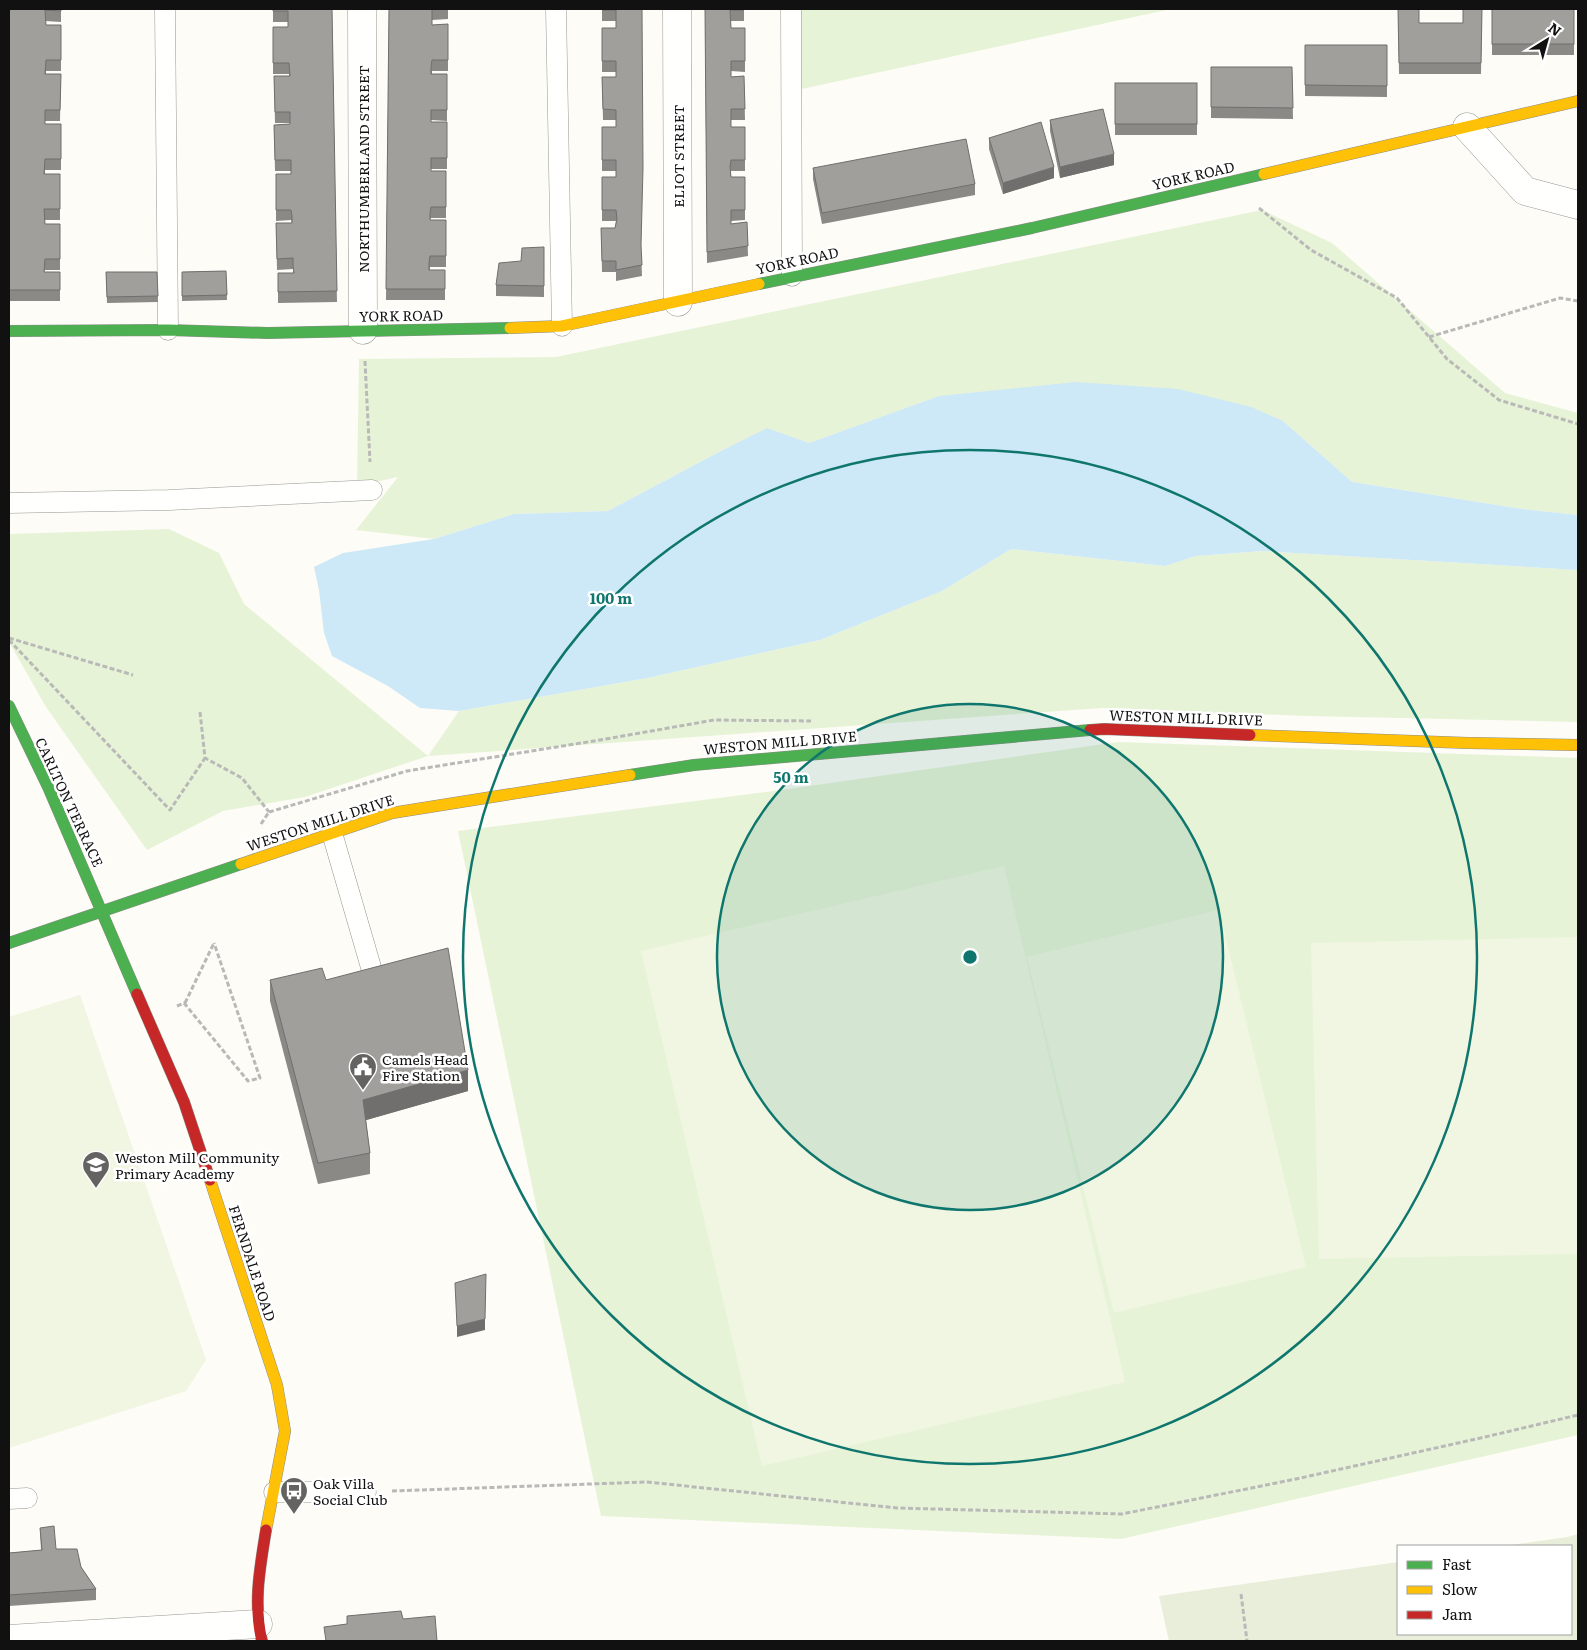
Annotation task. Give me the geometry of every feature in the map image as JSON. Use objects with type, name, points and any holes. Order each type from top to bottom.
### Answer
[{"type":"street","name":"NORTHUMBERLAND STREET","points":[[362,9],[363,330]]},
{"type":"street","name":"ELIOT STREET","points":[[677,9],[678,302]]},
{"type":"street","name":"YORK ROAD","points":[[9,331],[168,330],[268,333],[562,326],[792,276],[1032,228],[1578,101]]},
{"type":"street","points":[[1467,127],[1525,191],[1578,205]]},
{"type":"street","name":"CARLTON TERRACE","points":[[9,706],[48,787],[103,911]]},
{"type":"street","name":"WESTON MILL DRIVE","points":[[9,943],[392,813],[694,764],[1104,729],[1468,744],[1578,745]]},
{"type":"street","name":"FERNDALE ROAD","points":[[103,911],[184,1102],[277,1385],[284,1430],[258,1570],[260,1633]]},
{"type":"street","points":[[9,1639],[260,1633]]},
{"type":"lane","points":[[166,9],[168,330]]},
{"type":"lane","points":[[556,9],[562,326]]},
{"type":"lane","points":[[791,9],[792,276]]},
{"type":"lane","points":[[9,503],[169,500],[372,490]]},
{"type":"lane","points":[[332,833],[378,988]]},
{"type":"lane","points":[[274,1492],[366,1492]]},
{"type":"path","points":[[1228,182],[1311,250],[1397,298],[1447,359],[1499,400],[1578,424]]},
{"type":"path","points":[[1429,337],[1560,298],[1578,301]]},
{"type":"path","points":[[363,330],[372,490]]},
{"type":"path","points":[[9,639],[133,675]]},
{"type":"path","points":[[9,639],[170,810],[205,758],[200,712]]},
{"type":"path","points":[[205,758],[242,778],[269,812]]},
{"type":"path","points":[[148,1019],[184,1003],[214,943],[260,1078],[248,1081],[184,1003]]},
{"type":"path","points":[[366,1492],[647,1482],[897,1508],[1122,1514],[1296,1479],[1578,1415]]},
{"type":"path","points":[[1241,1594],[1247,1641]]},
{"type":"green space","points":[[798,9],[1171,9],[797,90]]},
{"type":"green space","points":[[1262,210],[1332,243],[1505,393],[1578,413],[1578,515],[1522,509],[1352,482],[1283,421],[939,396],[809,443],[767,429],[717,453],[608,511],[514,514],[434,539],[356,530],[398,477],[357,486],[359,359],[556,357]]},
{"type":"green space","points":[[169,529],[219,553],[244,604],[428,756],[305,797],[223,811],[147,850],[46,707],[9,642],[9,534]]},
{"type":"green space","points":[[1011,549],[1165,566],[1196,556],[1263,551],[1578,570],[1578,722],[1307,716],[1102,708],[428,756],[459,711],[647,678],[820,640],[942,591]]},
{"type":"green space","points":[[1118,742],[1578,758],[1578,1435],[1121,1539],[601,1516],[458,831],[781,790]]},
{"type":"green space","points":[[1004,866],[1125,1382],[762,1466],[641,951]]},
{"type":"green space","points":[[1219,910],[1306,1267],[1114,1313],[1027,957]]},
{"type":"green space","points":[[1578,937],[1578,1254],[1319,1259],[1311,943]]},
{"type":"green space","points":[[80,995],[206,1360],[186,1391],[9,1448],[9,1017]]},
{"type":"green space","points":[[1578,1534],[1578,1641],[1169,1641],[1159,1596],[1397,1562],[1397,1635],[1572,1635],[1572,1545],[1511,1545]]},
{"type":"water","points":[[1076,382],[1178,389],[1251,407],[1283,421],[1352,482],[1522,509],[1578,515],[1578,570],[1263,551],[1196,556],[1165,566],[1011,549],[942,591],[820,640],[647,678],[459,711],[420,708],[388,686],[332,656],[324,633],[314,567],[343,553],[434,539],[514,514],[608,511],[767,428],[809,443],[939,396]]},
{"type":"building","points":[[9,9],[61,9],[61,11],[45,10],[46,25],[61,25],[61,60],[46,60],[45,74],[61,74],[60,110],[45,110],[45,124],[61,124],[61,159],[45,159],[44,174],[60,174],[60,209],[44,209],[45,224],[60,224],[60,259],[45,259],[44,272],[60,272],[60,290],[9,290]]},
{"type":"building","points":[[273,9],[332,9],[337,291],[278,292],[278,273],[294,273],[293,258],[277,259],[276,223],[292,223],[292,216],[291,210],[276,210],[276,174],[291,174],[291,160],[275,160],[274,125],[290,124],[290,112],[275,112],[274,76],[290,76],[289,63],[273,63],[273,27],[288,27],[288,11],[273,11]]},
{"type":"building","points":[[389,9],[432,9],[432,25],[448,24],[448,60],[432,60],[431,67],[431,74],[447,74],[447,110],[431,110],[431,122],[447,122],[447,158],[431,158],[431,171],[446,171],[446,207],[431,207],[430,213],[430,220],[446,220],[446,256],[430,256],[429,263],[429,270],[445,270],[445,289],[386,289]]},
{"type":"building","points":[[602,9],[642,9],[642,265],[616,270],[616,261],[602,261],[601,228],[615,228],[617,219],[616,210],[602,210],[602,177],[616,177],[616,160],[602,160],[602,127],[616,127],[616,110],[603,109],[602,77],[616,77],[616,61],[602,61],[602,28],[616,28],[616,10]]},
{"type":"building","points":[[705,9],[744,9],[730,10],[731,28],[745,28],[745,61],[731,61],[731,77],[744,76],[745,109],[731,109],[731,127],[745,127],[745,160],[731,160],[730,167],[731,177],[745,177],[745,210],[731,210],[731,224],[747,222],[748,246],[707,252]]},
{"type":"building","points":[[1398,9],[1419,9],[1419,23],[1463,23],[1463,9],[1482,9],[1481,63],[1399,63]]},
{"type":"building","points":[[1492,9],[1574,9],[1574,44],[1492,44]]},
{"type":"building","points":[[1305,45],[1387,45],[1387,86],[1305,85]]},
{"type":"building","points":[[1211,67],[1292,67],[1293,108],[1211,107]]},
{"type":"building","points":[[1115,83],[1197,83],[1197,124],[1115,124]]},
{"type":"building","points":[[1103,109],[1114,154],[1060,167],[1050,120]]},
{"type":"building","points":[[1041,122],[1054,167],[1003,183],[989,138]]},
{"type":"building","points":[[966,139],[975,184],[822,213],[813,168]]},
{"type":"building","points":[[544,247],[544,286],[496,285],[499,263],[521,261],[522,248]]},
{"type":"building","points":[[226,271],[227,295],[182,296],[182,272]]},
{"type":"building","points":[[106,272],[157,272],[158,296],[107,297]]},
{"type":"building","points":[[448,948],[468,1070],[363,1100],[370,1153],[318,1163],[270,980],[322,968],[326,980]]},
{"type":"building","points":[[486,1274],[485,1319],[457,1326],[455,1283]]},
{"type":"building","points":[[54,1526],[56,1549],[77,1549],[81,1567],[96,1589],[9,1595],[9,1553],[42,1550],[40,1528]]},
{"type":"building","points":[[401,1611],[403,1619],[435,1616],[437,1641],[326,1641],[324,1627],[347,1624],[347,1616]]},
{"type":"traffic: fast","points":[[759,284],[1032,228],[1264,174]]},
{"type":"traffic: fast","points":[[9,331],[168,330],[267,333],[510,328]]},
{"type":"traffic: fast","points":[[9,706],[48,787],[137,994]]},
{"type":"traffic: fast","points":[[630,775],[694,765],[1090,730]]},
{"type":"traffic: fast","points":[[9,943],[241,864]]},
{"type":"traffic: slow","points":[[1264,174],[1578,101]]},
{"type":"traffic: slow","points":[[510,328],[562,326],[759,284]]},
{"type":"traffic: slow","points":[[1250,735],[1578,745]]},
{"type":"traffic: slow","points":[[241,864],[392,813],[630,775]]},
{"type":"traffic: slow","points":[[210,1180],[277,1385],[285,1431],[266,1530]]},
{"type":"traffic: jam","points":[[1090,730],[1250,735]]},
{"type":"traffic: jam","points":[[137,994],[184,1102],[210,1180]]},
{"type":"traffic: jam","points":[[262,1641],[259,1627],[258,1599],[266,1530]]},
{"type":"place","name":"Camels Head Fire Station","points":[[363,1091]]},
{"type":"place","name":"Weston Mill Community Primary Academy","points":[[96,1189]]},
{"type":"place","name":"Oak Villa Social Club","points":[[294,1515]]}]
